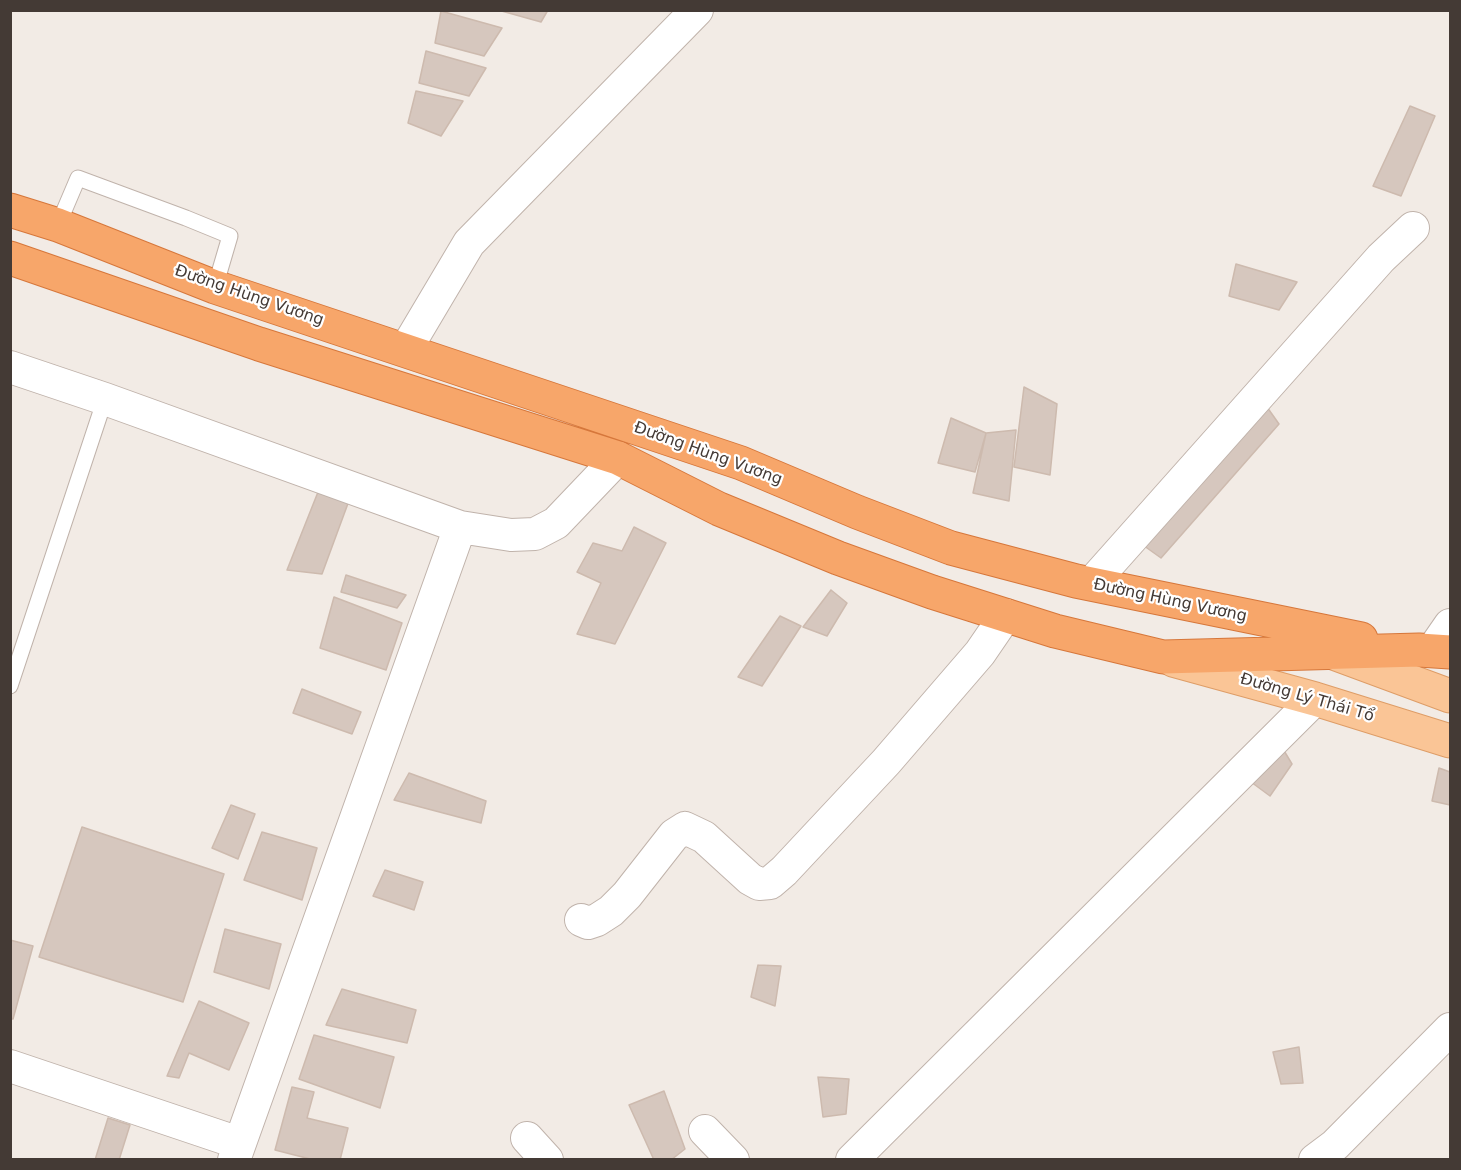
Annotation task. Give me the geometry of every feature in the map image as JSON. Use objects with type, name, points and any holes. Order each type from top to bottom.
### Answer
[{"type":"highway","name":"Đường Hùng Vương","points":[[10,210],[58,225],[215,286],[741,463],[857,512],[951,548],[1091,584],[1181,603],[1438,644]]},
{"type":"highway","name":"Đường Hùng Vương","points":[[10,258],[259,344],[618,458],[719,509],[838,558],[932,592],[1055,631],[1163,657],[1332,653],[1438,644]]},
{"type":"highway","points":[[259,344],[277,305]]},
{"type":"main road","points":[[1181,603],[1332,653],[1450,696]]},
{"type":"main road","name":"Đường Lý Thái Tổ","points":[[1163,657],[1315,699],[1450,741]]},
{"type":"street","points":[[406,349],[469,243],[697,10]]},
{"type":"street","points":[[1091,584],[1381,258],[1413,228]]},
{"type":"street","points":[[10,367],[460,527],[511,536],[535,534],[556,523],[618,458]]},
{"type":"street","points":[[10,1066],[237,1151],[460,527]]},
{"type":"street","points":[[581,920],[588,923],[611,911],[627,895],[674,835],[685,828],[704,837],[759,885],[770,883],[784,871],[886,762],[980,653],[1006,615]]},
{"type":"street","points":[[852,1160],[1315,699]]},
{"type":"street","points":[[1315,1160],[1335,1145],[1450,1029]]},
{"type":"street","points":[[705,1131],[734,1160]]},
{"type":"lane","points":[[58,225],[78,178],[186,218],[230,236],[215,286]]},
{"type":"lane","points":[[10,686],[105,399]]},
{"type":"building","points":[[498,10],[548,10],[541,22]]},
{"type":"building","points":[[441,11],[502,28],[484,56],[435,43]]},
{"type":"building","points":[[426,51],[486,68],[469,96],[419,83]]},
{"type":"building","points":[[416,91],[463,101],[441,136],[408,123]]},
{"type":"building","points":[[1410,106],[1435,116],[1401,196],[1373,186]]},
{"type":"building","points":[[1236,264],[1297,282],[1279,310],[1229,296]]},
{"type":"building","points":[[1024,387],[1057,404],[1050,475],[1014,467]]},
{"type":"building","points":[[1267,407],[1279,424],[1161,558],[1140,543]]},
{"type":"building","points":[[951,418],[986,433],[975,472],[938,463]]},
{"type":"building","points":[[1016,430],[1009,501],[973,493],[986,433]]},
{"type":"building","points":[[320,487],[350,498],[322,574],[287,570]]},
{"type":"building","points":[[634,527],[666,543],[615,644],[577,634],[601,583],[577,572],[593,543],[622,551]]},
{"type":"building","points":[[346,575],[406,595],[397,608],[341,592]]},
{"type":"building","points":[[831,590],[847,603],[827,636],[803,627]]},
{"type":"building","points":[[334,597],[402,623],[386,670],[320,648]]},
{"type":"building","points":[[780,616],[801,626],[762,686],[738,677]]},
{"type":"building","points":[[302,689],[361,712],[352,734],[293,713]]},
{"type":"building","points":[[1283,749],[1292,764],[1270,796],[1251,782]]},
{"type":"building","points":[[1439,768],[1450,772],[1450,805],[1432,801]]},
{"type":"building","points":[[409,773],[486,801],[481,823],[394,800]]},
{"type":"building","points":[[231,805],[255,814],[238,859],[212,848]]},
{"type":"building","points":[[82,827],[224,874],[183,1002],[39,957]]},
{"type":"building","points":[[262,832],[317,848],[302,900],[244,880]]},
{"type":"building","points":[[385,870],[423,882],[414,910],[373,896]]},
{"type":"building","points":[[225,929],[281,944],[269,989],[214,972]]},
{"type":"building","points":[[10,940],[33,946],[13,1019],[10,1019]]},
{"type":"building","points":[[758,965],[781,966],[775,1006],[751,997]]},
{"type":"building","points":[[342,989],[416,1010],[407,1043],[326,1025]]},
{"type":"building","points":[[199,1001],[249,1023],[229,1070],[189,1053],[179,1078],[167,1076]]},
{"type":"building","points":[[314,1035],[394,1057],[380,1108],[299,1079]]},
{"type":"building","points":[[1299,1047],[1303,1083],[1281,1084],[1273,1052]]},
{"type":"building","points":[[818,1077],[849,1079],[846,1114],[823,1117]]},
{"type":"building","points":[[292,1087],[314,1092],[307,1118],[348,1128],[340,1160],[314,1160],[275,1150]]},
{"type":"building","points":[[664,1091],[685,1149],[671,1160],[654,1160],[629,1105]]},
{"type":"building","points":[[108,1118],[130,1125],[119,1160],[95,1160]]}]
